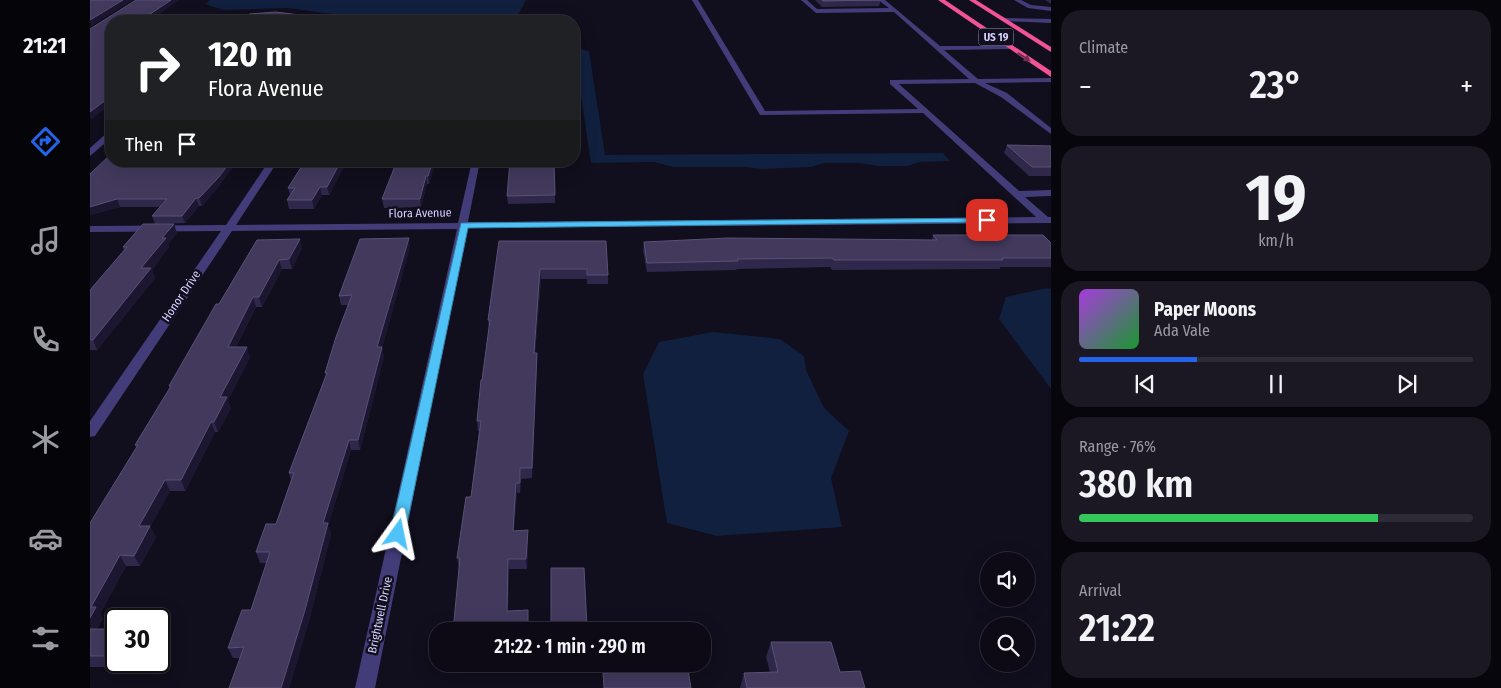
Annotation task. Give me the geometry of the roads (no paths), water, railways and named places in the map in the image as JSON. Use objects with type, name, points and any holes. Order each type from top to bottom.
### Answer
[{"type":"highway","name":"US 19","points":[[941,0],[1051,75]]},
{"type":"highway","points":[[966,0],[976,2]]},
{"type":"highway","name":"US 19","points":[[976,2],[1051,50]]},
{"type":"highway","points":[[974,23],[1006,33]]},
{"type":"highway","points":[[1026,44],[1051,50]]},
{"type":"street","points":[[695,0],[764,113],[924,112]]},
{"type":"street","points":[[804,0],[816,11],[894,10]]},
{"type":"street","points":[[881,0],[976,81],[1004,95],[1051,132]]},
{"type":"street","points":[[1017,0],[1030,7],[1051,9]]},
{"type":"street","points":[[1042,9],[1051,14]]},
{"type":"street","points":[[1005,20],[1051,21]]},
{"type":"street","points":[[938,48],[1011,48]]},
{"type":"street","points":[[1048,220],[1016,194],[893,82],[1051,80]]},
{"type":"street","points":[[90,153],[105,139]]},
{"type":"street","name":"Honor Drive","points":[[90,432],[270,167]]},
{"type":"street","name":"Brightwell Drive","points":[[365,688],[475,167]]},
{"type":"street","points":[[1016,194],[1051,193]]},
{"type":"street","name":"Flora Avenue","points":[[90,229],[1048,220]]},
{"type":"water","points":[[210,0],[526,0],[518,15],[340,15],[288,8],[223,10],[205,4]]},
{"type":"water","points":[[580,49],[589,51],[605,155],[943,153],[950,161],[919,162],[907,166],[824,163],[811,167],[762,169],[746,167],[673,167],[654,162],[591,163],[580,89]]},
{"type":"water","points":[[1047,288],[1051,289],[1051,389],[999,319],[1006,297]]},
{"type":"water","points":[[713,332],[780,339],[804,356],[806,370],[824,408],[849,431],[831,478],[842,527],[717,536],[667,523],[643,374],[659,342]]}]
